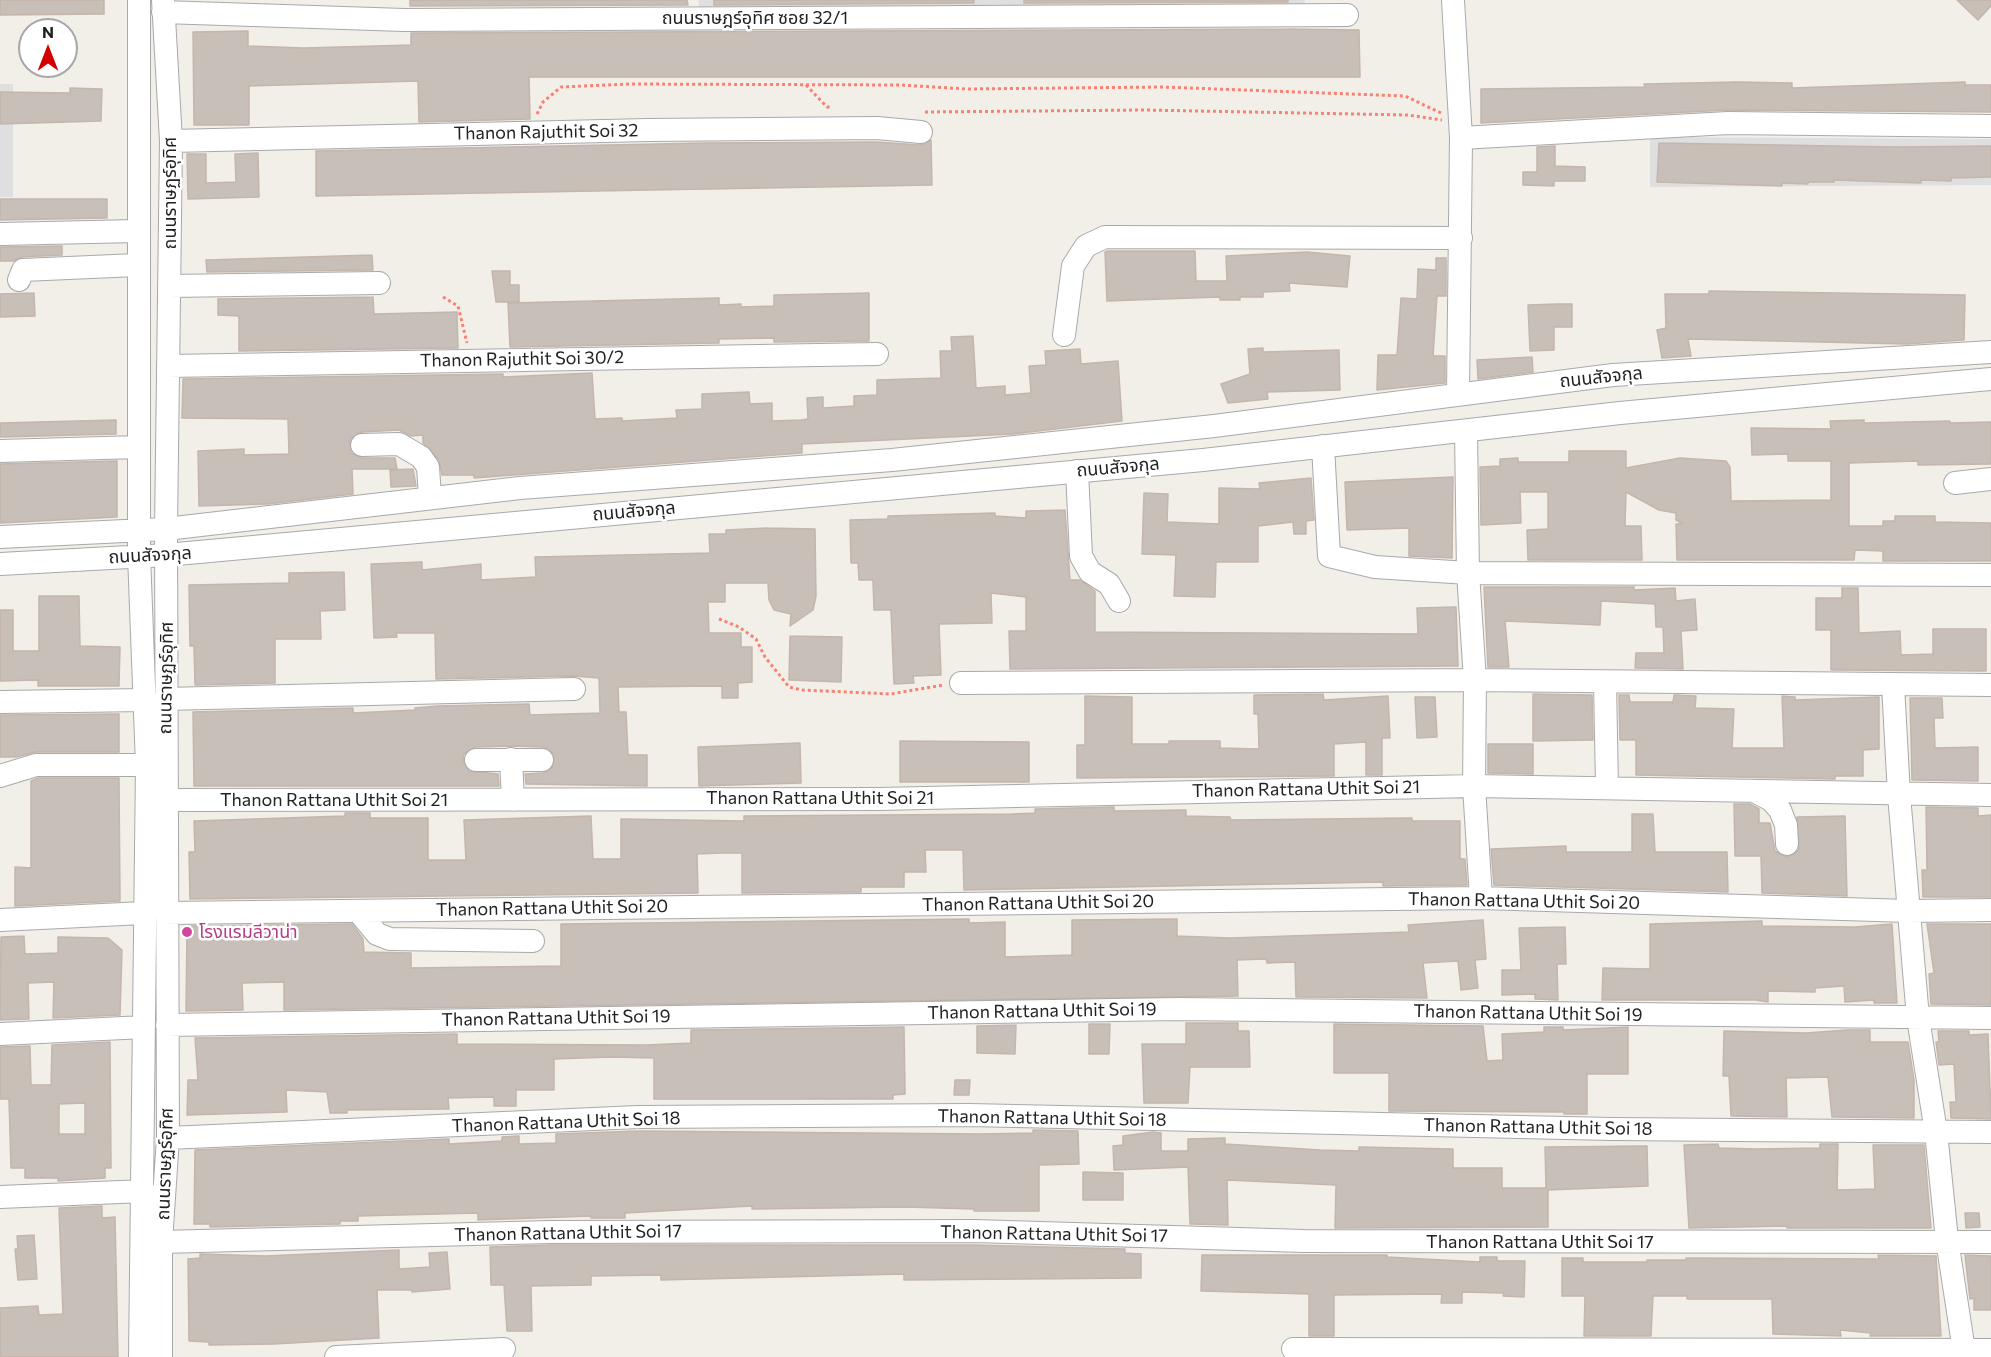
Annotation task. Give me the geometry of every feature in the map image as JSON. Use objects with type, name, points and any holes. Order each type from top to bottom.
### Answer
[{"type":"street","name":"ถนนราษฏร์อุทิศ","points":[[139,0],[137,231],[139,555],[166,800],[168,1138],[161,1242],[151,1317],[140,1357]]},
{"type":"street","points":[[1453,0],[1460,129],[1461,238],[1458,394]]},
{"type":"street","name":"ถนนราษฏร์อุทิศ","points":[[161,1357],[151,1317],[144,1191],[143,913],[147,765],[156,700],[166,555],[171,141],[163,6]]},
{"type":"street","name":"ถนนราษฎร์อุทิศ ซอย 32/1","points":[[163,6],[404,10],[985,8],[1347,15]]},
{"type":"street","name":"Thanon Rajuthit Soi 32","points":[[171,141],[877,128],[922,122]]},
{"type":"street","points":[[1460,129],[1728,123],[1991,126]]},
{"type":"street","points":[[0,234],[137,231]]},
{"type":"street","points":[[1064,335],[1073,266],[1086,246],[1105,237],[1461,238]]},
{"type":"street","points":[[19,280],[23,270],[137,264]]},
{"type":"street","points":[[169,286],[379,283]]},
{"type":"street","name":"ถนนสัจจกุล","points":[[0,537],[139,528],[166,529],[430,497],[892,460],[1214,426],[1612,375],[1991,352]]},
{"type":"street","name":"Thanon Rajuthit Soi 30/2","points":[[168,366],[877,354]]},
{"type":"street","points":[[1612,375],[1620,413]]},
{"type":"street","name":"ถนนสัจจกุล","points":[[0,564],[166,555],[1077,471],[1466,432],[1620,413],[1991,379]]},
{"type":"street","points":[[1214,426],[1268,451]]},
{"type":"street","points":[[1466,432],[1468,573],[1475,680],[1473,786],[1481,898]]},
{"type":"street","points":[[362,445],[399,444],[421,457],[428,467],[430,497]]},
{"type":"street","points":[[1323,446],[1329,556],[1375,567],[1468,573],[1991,574]]},
{"type":"street","points":[[0,451],[138,447]]},
{"type":"street","points":[[1077,471],[1080,556],[1090,572],[1108,584],[1119,602]]},
{"type":"street","points":[[1955,483],[1991,479]]},
{"type":"street","points":[[961,683],[1475,680],[1991,685]]},
{"type":"street","points":[[1605,682],[1608,788]]},
{"type":"street","points":[[1893,685],[1899,795],[1918,1018],[1936,1132],[1947,1240],[1965,1354]]},
{"type":"street","points":[[0,702],[574,689]]},
{"type":"street","points":[[512,759],[513,800]]},
{"type":"street","points":[[476,760],[542,760]]},
{"type":"street","points":[[0,776],[36,765],[147,765]]},
{"type":"street","name":"Thanon Rattana Uthit Soi 21","points":[[166,800],[879,799],[1473,786],[1991,795]]},
{"type":"street","points":[[1756,792],[1771,800],[1780,810],[1786,825],[1787,844]]},
{"type":"street","name":"Thanon Rattana Uthit Soi 20","points":[[166,913],[1481,898],[1909,911],[1991,910]]},
{"type":"street","points":[[358,911],[377,934],[390,939],[533,941]]},
{"type":"street","points":[[0,920],[143,913]]},
{"type":"street","name":"Thanon Rattana Uthit Soi 19","points":[[167,1025],[1178,1009],[1991,1018]]},
{"type":"street","points":[[0,1034],[144,1027]]},
{"type":"street","name":"Thanon Rattana Uthit Soi 18","points":[[168,1138],[638,1117],[957,1115],[1612,1129],[1991,1132]]},
{"type":"street","points":[[0,1197],[144,1191]]},
{"type":"street","name":"Thanon Rattana Uthit Soi 17","points":[[161,1242],[550,1232],[951,1231],[1316,1241],[1947,1240],[1991,1242]]},
{"type":"street","points":[[336,1357],[504,1349]]},
{"type":"street","points":[[1293,1349],[1965,1354],[1991,1350]]},
{"type":"path","points":[[532,133],[543,102],[561,87],[630,84],[901,85],[967,89],[1162,87],[1405,96],[1460,129]]},
{"type":"path","points":[[806,85],[826,107],[835,108]]},
{"type":"path","points":[[922,122],[1144,110],[1408,115],[1460,129]]},
{"type":"path","points":[[442,297],[458,306],[470,360]]},
{"type":"path","points":[[720,619],[739,627],[756,639],[789,687],[802,690],[891,694],[961,683]]},
{"type":"shaded area","points":[[699,0],[1305,0],[1304,14],[698,15]]},
{"type":"shaded area","points":[[0,84],[13,84],[13,197],[0,197]]},
{"type":"shaded area","points":[[1650,137],[1991,139],[1991,185],[1650,187]]},
{"type":"building","points":[[0,0],[104,0],[104,14],[0,15]]},
{"type":"building","points":[[410,0],[687,0],[688,5],[410,6]]},
{"type":"building","points":[[714,0],[974,0],[974,3],[714,5]]},
{"type":"building","points":[[1024,0],[1288,0],[1288,2],[1024,3]]},
{"type":"building","points":[[1957,0],[1991,0],[1991,6],[1978,20]]},
{"type":"building","points":[[1359,30],[1360,77],[529,77],[530,119],[419,122],[418,81],[249,86],[249,125],[194,125],[193,32],[248,31],[248,46],[304,48],[411,45],[411,33]]},
{"type":"building","points":[[1965,82],[1965,85],[1991,85],[1991,112],[1727,110],[1481,123],[1481,89],[1645,87],[1644,84],[1792,83],[1792,88]]},
{"type":"building","points":[[70,88],[102,89],[101,121],[0,124],[0,92],[70,93]]},
{"type":"building","points":[[931,140],[932,185],[316,196],[316,151],[705,143],[876,142],[920,145]]},
{"type":"building","points":[[1659,143],[1896,147],[1991,146],[1991,177],[1951,178],[1951,181],[1921,180],[1921,183],[1834,180],[1834,182],[1808,182],[1808,184],[1782,183],[1782,186],[1657,182]]},
{"type":"building","points":[[1555,146],[1555,166],[1585,167],[1585,181],[1554,181],[1554,186],[1523,185],[1523,172],[1537,172],[1537,147]]},
{"type":"building","points":[[258,153],[259,197],[188,199],[187,154],[206,154],[206,183],[236,182],[235,154]]},
{"type":"building","points":[[0,199],[107,199],[107,218],[0,220]]},
{"type":"building","points":[[62,246],[62,255],[22,257],[13,261],[0,261],[0,247]]},
{"type":"building","points":[[1195,251],[1196,281],[1227,281],[1226,256],[1307,252],[1350,256],[1347,287],[1289,283],[1290,291],[1263,292],[1263,297],[1240,297],[1240,300],[1220,300],[1220,297],[1107,301],[1105,252]]},
{"type":"building","points":[[372,255],[373,270],[207,272],[206,260]]},
{"type":"building","points":[[1436,258],[1446,258],[1446,296],[1437,296],[1433,356],[1445,356],[1445,383],[1377,390],[1378,355],[1397,355],[1401,298],[1417,299],[1418,269],[1436,270]]},
{"type":"building","points":[[492,271],[510,271],[510,285],[519,285],[519,302],[496,302]]},
{"type":"building","points":[[1709,291],[1965,295],[1964,340],[1907,344],[1688,339],[1691,356],[1662,358],[1657,330],[1666,328],[1665,294],[1709,294]]},
{"type":"building","points":[[34,293],[35,316],[0,317],[0,294]]},
{"type":"building","points":[[869,293],[869,341],[774,342],[774,338],[719,339],[719,343],[510,347],[508,303],[719,298],[719,305],[741,304],[741,307],[774,306],[774,295]]},
{"type":"building","points":[[373,297],[374,314],[457,312],[458,348],[239,351],[239,316],[218,315],[218,299]]},
{"type":"building","points":[[1572,304],[1572,327],[1554,327],[1554,350],[1530,351],[1528,305]]},
{"type":"building","points":[[973,336],[976,388],[1005,386],[1005,395],[1031,393],[1029,366],[1046,365],[1045,351],[1080,349],[1081,364],[1118,361],[1122,421],[1013,434],[802,444],[802,453],[474,478],[474,475],[442,475],[439,460],[423,443],[423,435],[411,436],[399,430],[362,432],[350,439],[351,453],[362,458],[395,458],[397,469],[352,469],[353,494],[268,504],[199,506],[198,451],[244,449],[244,455],[289,454],[288,419],[182,418],[183,379],[503,374],[503,377],[592,373],[595,419],[622,418],[622,421],[677,418],[676,410],[702,409],[702,394],[749,392],[750,404],[772,403],[772,421],[801,420],[808,419],[807,398],[823,397],[823,408],[854,406],[854,396],[877,395],[877,380],[941,378],[940,351],[952,351],[951,337]]},
{"type":"building","points":[[1263,348],[1263,352],[1339,350],[1340,390],[1267,392],[1268,399],[1228,403],[1221,384],[1250,374],[1248,349]]},
{"type":"building","points":[[1532,357],[1533,372],[1478,379],[1477,360]]},
{"type":"building","points":[[116,420],[116,434],[0,437],[0,423]]},
{"type":"building","points":[[1864,420],[1864,423],[1991,422],[1991,464],[1918,465],[1918,461],[1849,463],[1849,526],[1883,526],[1883,521],[1895,521],[1895,516],[1935,516],[1935,522],[1991,523],[1991,561],[1883,561],[1883,551],[1855,550],[1854,560],[1677,560],[1676,524],[1683,524],[1676,520],[1676,513],[1659,510],[1626,492],[1625,526],[1641,526],[1642,560],[1528,560],[1527,530],[1548,529],[1548,492],[1520,492],[1521,523],[1481,525],[1480,467],[1500,466],[1500,459],[1518,458],[1518,462],[1569,462],[1569,451],[1626,451],[1626,468],[1680,458],[1726,461],[1730,467],[1731,501],[1831,500],[1831,461],[1788,461],[1788,454],[1752,455],[1751,428],[1831,429],[1830,421]]},
{"type":"building","points":[[117,461],[117,517],[0,523],[0,464]]},
{"type":"building","points":[[413,469],[416,486],[391,487],[390,470]]},
{"type":"building","points":[[1453,477],[1452,558],[1409,556],[1409,528],[1347,530],[1345,482]]},
{"type":"building","points":[[1311,478],[1314,520],[1306,521],[1306,534],[1294,534],[1293,522],[1258,526],[1258,562],[1216,562],[1215,597],[1174,596],[1176,555],[1142,554],[1144,493],[1168,494],[1167,522],[1219,524],[1219,488],[1260,489],[1259,483]]},
{"type":"building","points":[[1065,510],[1070,580],[1080,580],[1095,591],[1095,632],[1418,634],[1417,608],[1456,607],[1458,666],[1010,669],[1009,631],[1026,631],[1026,597],[991,593],[992,623],[939,624],[941,675],[913,676],[914,683],[894,684],[891,610],[874,610],[873,580],[859,580],[858,563],[851,563],[850,520],[888,519],[888,516],[995,513],[995,516],[1026,518],[1026,511]]},
{"type":"building","points":[[815,529],[816,596],[813,610],[790,626],[791,614],[774,610],[769,600],[768,583],[725,583],[725,602],[708,602],[709,633],[741,633],[741,647],[752,647],[752,682],[738,683],[738,698],[722,698],[722,686],[618,687],[619,712],[626,712],[628,755],[647,755],[647,786],[526,784],[525,774],[543,773],[553,767],[554,754],[543,747],[511,746],[475,747],[464,754],[463,761],[469,771],[498,774],[499,786],[194,786],[193,712],[353,708],[353,713],[415,710],[415,708],[437,706],[529,704],[530,715],[600,713],[599,678],[574,676],[436,679],[435,633],[396,633],[397,637],[374,638],[371,564],[422,562],[422,570],[481,564],[481,580],[536,577],[535,557],[710,553],[709,534],[726,534],[726,530]]},
{"type":"building","points":[[344,572],[345,610],[320,611],[321,639],[275,639],[275,683],[195,685],[194,646],[190,646],[189,585],[289,583],[289,573]]},
{"type":"building","points":[[1484,587],[1634,587],[1634,590],[1675,588],[1676,601],[1695,599],[1697,630],[1681,631],[1683,669],[1635,668],[1636,653],[1664,653],[1663,627],[1656,627],[1655,604],[1601,601],[1600,625],[1505,621],[1509,667],[1488,667]]},
{"type":"building","points":[[1842,588],[1858,588],[1859,633],[1900,631],[1901,655],[1933,654],[1933,629],[1986,629],[1986,671],[1831,670],[1831,630],[1816,630],[1816,598],[1842,598]]},
{"type":"building","points":[[39,596],[79,596],[80,646],[120,647],[119,686],[38,686],[38,680],[0,681],[0,610],[13,610],[13,651],[39,651]]},
{"type":"building","points":[[790,636],[842,637],[841,682],[789,680]]},
{"type":"building","points":[[1323,694],[1324,700],[1388,696],[1390,738],[1382,738],[1382,775],[1366,775],[1366,742],[1334,744],[1334,776],[1077,778],[1077,745],[1085,745],[1085,696],[1132,697],[1132,744],[1220,741],[1220,748],[1259,749],[1258,714],[1254,714],[1254,695]]},
{"type":"building","points":[[1533,694],[1592,695],[1593,740],[1533,741]]},
{"type":"building","points":[[1619,695],[1629,695],[1630,702],[1673,702],[1674,695],[1696,696],[1695,708],[1734,709],[1732,748],[1784,748],[1782,696],[1795,697],[1795,700],[1879,697],[1879,749],[1863,750],[1863,776],[1835,776],[1835,779],[1636,775],[1636,740],[1620,740]]},
{"type":"building","points":[[1415,697],[1435,697],[1437,737],[1417,738]]},
{"type":"building","points":[[1910,698],[1942,698],[1943,718],[1934,718],[1935,748],[1978,747],[1978,781],[1912,780]]},
{"type":"building","points":[[119,714],[119,752],[36,752],[16,757],[0,757],[0,715]]},
{"type":"building","points":[[900,741],[1029,742],[1029,782],[900,782]]},
{"type":"building","points":[[800,743],[801,783],[699,786],[698,747]]},
{"type":"building","points":[[1488,744],[1533,744],[1533,774],[1488,773]]},
{"type":"building","points":[[38,778],[119,778],[120,901],[15,906],[15,867],[31,868],[31,781]]},
{"type":"building","points":[[1734,804],[1750,804],[1759,809],[1759,823],[1770,823],[1775,851],[1787,857],[1799,850],[1797,817],[1845,816],[1847,896],[1762,893],[1761,856],[1735,856]]},
{"type":"building","points":[[1114,807],[1114,811],[1186,810],[1186,816],[1230,817],[1231,820],[1412,818],[1412,821],[1460,821],[1460,859],[1465,859],[1467,885],[1383,886],[1383,882],[964,890],[963,850],[925,850],[926,872],[904,872],[904,887],[861,887],[861,892],[742,893],[742,853],[722,853],[697,854],[698,893],[190,899],[189,852],[195,852],[194,821],[345,816],[345,813],[370,813],[370,818],[428,818],[428,860],[466,860],[464,820],[591,816],[593,859],[621,859],[621,819],[744,821],[744,816],[1012,814],[1035,813],[1035,809]]},
{"type":"building","points":[[1926,807],[1978,808],[1978,816],[1991,815],[1991,897],[1923,897],[1922,870],[1927,870]]},
{"type":"building","points":[[1632,814],[1653,814],[1655,852],[1727,852],[1728,892],[1494,885],[1491,849],[1566,846],[1566,852],[1632,852]]},
{"type":"building","points":[[969,919],[969,923],[1005,922],[1005,957],[1072,955],[1072,920],[1177,919],[1177,936],[1230,938],[1409,932],[1408,925],[1483,920],[1486,959],[1475,960],[1478,988],[1461,990],[1458,961],[1423,963],[1427,998],[1296,997],[1295,962],[1267,963],[1266,959],[1237,960],[1238,996],[284,1010],[284,982],[242,983],[243,1010],[186,1011],[187,930],[191,930],[191,926],[352,924],[363,939],[364,952],[411,953],[411,968],[561,966],[561,924]]},
{"type":"building","points":[[1762,921],[1762,926],[1855,927],[1892,924],[1897,1003],[1874,1003],[1874,1000],[1845,1002],[1844,986],[1815,988],[1815,992],[1768,991],[1768,1002],[1755,1000],[1602,1000],[1603,968],[1650,969],[1650,924]]},
{"type":"building","points":[[1927,924],[1991,924],[1991,1005],[1931,1004],[1929,974],[1934,973]]},
{"type":"building","points":[[1565,927],[1566,964],[1557,964],[1558,1000],[1535,999],[1535,994],[1502,995],[1502,970],[1521,970],[1519,928]]},
{"type":"building","points":[[24,936],[25,954],[58,953],[58,937],[108,938],[122,950],[120,1015],[53,1018],[54,982],[28,983],[29,1019],[0,1020],[1,937]]},
{"type":"building","points":[[1186,1023],[1238,1023],[1238,1031],[1249,1031],[1250,1067],[1190,1067],[1188,1103],[1144,1103],[1142,1044],[1186,1044]]},
{"type":"building","points":[[1089,1024],[1110,1024],[1109,1054],[1089,1054]]},
{"type":"building","points":[[1334,1024],[1483,1026],[1487,1061],[1503,1060],[1502,1034],[1544,1032],[1544,1027],[1563,1027],[1563,1030],[1628,1027],[1628,1074],[1587,1074],[1587,1114],[1389,1111],[1389,1073],[1334,1073]]},
{"type":"building","points":[[1016,1025],[1015,1054],[977,1053],[977,1026]]},
{"type":"building","points":[[904,1027],[905,1094],[893,1095],[893,1099],[654,1099],[654,1058],[611,1057],[554,1059],[554,1090],[516,1090],[516,1106],[494,1106],[494,1097],[448,1098],[449,1109],[347,1110],[347,1113],[330,1113],[327,1092],[286,1090],[287,1112],[187,1115],[188,1080],[198,1080],[195,1038],[457,1034],[457,1044],[646,1045],[691,1043],[691,1030]]},
{"type":"building","points":[[1870,1030],[1870,1042],[1908,1042],[1914,1080],[1914,1118],[1832,1117],[1828,1077],[1786,1078],[1787,1117],[1731,1116],[1729,1076],[1723,1076],[1724,1031],[1806,1033]]},
{"type":"building","points":[[1938,1031],[1969,1031],[1969,1035],[1988,1034],[1991,1119],[1951,1118],[1950,1102],[1956,1102],[1954,1064],[1939,1065],[1936,1042],[1939,1042]]},
{"type":"building","points":[[110,1042],[111,1168],[105,1168],[105,1178],[58,1181],[58,1178],[25,1178],[25,1168],[11,1168],[9,1099],[0,1099],[0,1047],[30,1046],[31,1085],[51,1085],[52,1045]],"holes":[[[85,1103],[85,1134],[59,1134],[59,1104]]]},
{"type":"building","points":[[955,1080],[970,1080],[969,1095],[954,1095]]},
{"type":"building","points":[[1033,1130],[1078,1131],[1079,1164],[1039,1165],[1039,1211],[974,1211],[974,1209],[905,1207],[752,1209],[752,1206],[625,1213],[625,1218],[591,1218],[591,1216],[478,1220],[478,1213],[358,1216],[358,1221],[340,1221],[340,1224],[210,1227],[210,1224],[194,1224],[195,1150],[449,1139],[449,1144],[502,1141],[502,1137],[519,1136],[519,1144],[556,1143],[556,1134],[638,1131],[981,1134],[1033,1133]]},
{"type":"building","points":[[1161,1133],[1161,1151],[1188,1151],[1188,1139],[1225,1138],[1225,1144],[1320,1150],[1359,1151],[1359,1147],[1453,1149],[1453,1168],[1502,1168],[1502,1188],[1546,1188],[1545,1147],[1647,1146],[1648,1186],[1548,1190],[1548,1227],[1335,1228],[1336,1185],[1227,1180],[1228,1225],[1190,1224],[1188,1167],[1114,1170],[1113,1146],[1123,1145],[1123,1136]]},
{"type":"building","points":[[1718,1144],[1719,1148],[1757,1149],[1820,1148],[1820,1144],[1838,1144],[1837,1190],[1875,1189],[1873,1145],[1924,1145],[1931,1228],[1787,1228],[1787,1226],[1689,1228],[1684,1145]]},
{"type":"building","points":[[1083,1172],[1123,1173],[1123,1200],[1083,1200]]},
{"type":"building","points":[[102,1206],[102,1218],[115,1217],[118,1357],[0,1357],[0,1308],[38,1306],[39,1315],[63,1314],[59,1208]]},
{"type":"building","points":[[1965,1213],[1979,1213],[1980,1227],[1966,1228]]},
{"type":"building","points":[[34,1235],[37,1279],[18,1280],[15,1249],[18,1249],[17,1236]]},
{"type":"building","points":[[975,1245],[1125,1249],[1125,1253],[1141,1254],[1141,1278],[904,1280],[904,1274],[661,1280],[661,1275],[591,1276],[591,1285],[531,1286],[532,1331],[507,1331],[504,1285],[491,1285],[490,1247]]},
{"type":"building","points":[[399,1250],[399,1269],[430,1267],[429,1253],[447,1252],[450,1289],[412,1292],[412,1290],[377,1290],[379,1338],[274,1344],[209,1345],[209,1342],[189,1341],[188,1259],[200,1258],[200,1254],[265,1256]]},
{"type":"building","points":[[1202,1255],[1387,1255],[1387,1257],[1480,1262],[1480,1257],[1497,1257],[1497,1261],[1525,1261],[1524,1297],[1503,1296],[1504,1293],[1462,1292],[1462,1303],[1441,1303],[1442,1294],[1334,1295],[1334,1336],[1309,1336],[1309,1294],[1201,1291]]},
{"type":"building","points":[[1878,1255],[1936,1256],[1941,1336],[1870,1336],[1871,1333],[1840,1330],[1841,1336],[1773,1334],[1772,1299],[1687,1299],[1687,1296],[1653,1296],[1651,1336],[1584,1336],[1585,1296],[1562,1296],[1562,1258],[1583,1258],[1583,1262],[1647,1262],[1647,1260],[1686,1260],[1686,1258],[1879,1259]]},
{"type":"building","points":[[1965,1255],[1991,1256],[1991,1310],[1974,1310],[1974,1298],[1970,1299]]},
{"type":"place","name":"โรงแรมลีวาน่า","points":[[187,932]]}]
